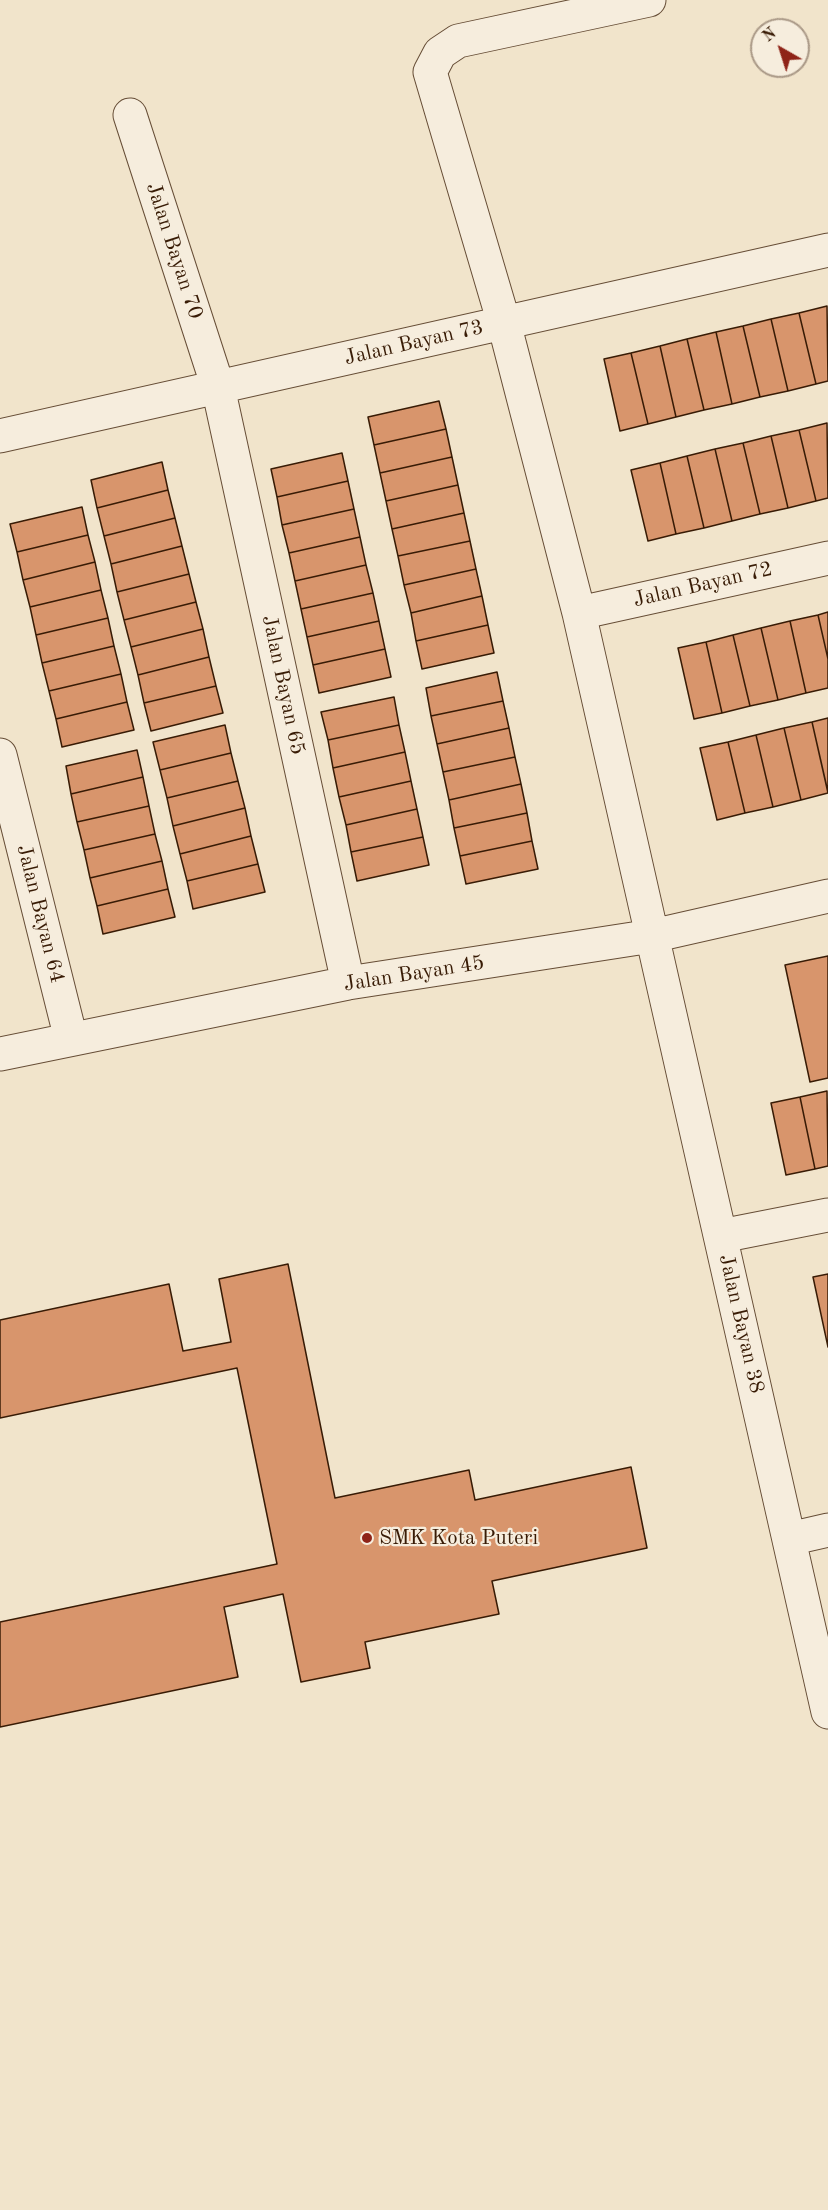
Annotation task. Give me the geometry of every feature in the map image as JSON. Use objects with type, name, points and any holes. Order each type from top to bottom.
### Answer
[{"type":"street","name":"Jalan Bayan 38","points":[[650,0],[458,41],[440,53],[430,72],[504,323],[579,613],[828,1712]]},
{"type":"street","name":"Jalan Bayan 70","points":[[130,115],[219,387]]},
{"type":"street","name":"Jalan Bayan 73","points":[[0,436],[828,250]]},
{"type":"street","name":"Jalan Bayan 65","points":[[219,387],[348,983]]},
{"type":"street","name":"Jalan Bayan 72","points":[[579,613],[828,558]]},
{"type":"street","name":"Jalan Bayan 64","points":[[0,755],[71,1039]]},
{"type":"street","name":"Jalan Bayan 45","points":[[0,1054],[348,983],[652,936],[828,896]]},
{"type":"street","points":[[721,1236],[828,1215]]},
{"type":"street","points":[[789,1539],[828,1530]]},
{"type":"building","points":[[827,306],[828,381],[816,384],[799,313]]},
{"type":"building","points":[[799,313],[816,384],[788,391],[771,319]]},
{"type":"building","points":[[771,319],[788,391],[760,397],[743,326]]},
{"type":"building","points":[[743,326],[760,397],[732,404],[716,332]]},
{"type":"building","points":[[716,332],[732,404],[704,410],[687,339]]},
{"type":"building","points":[[687,339],[704,410],[676,417],[660,346]]},
{"type":"building","points":[[660,346],[676,417],[648,424],[631,353]]},
{"type":"building","points":[[631,353],[648,424],[620,431],[604,359]]},
{"type":"building","points":[[439,401],[446,429],[374,445],[368,417]]},
{"type":"building","points":[[827,423],[828,498],[816,501],[799,430]]},
{"type":"building","points":[[446,429],[452,457],[380,473],[374,445]]},
{"type":"building","points":[[799,430],[816,501],[788,508],[771,436]]},
{"type":"building","points":[[771,436],[788,508],[760,514],[743,443]]},
{"type":"building","points":[[743,443],[760,514],[732,521],[715,449]]},
{"type":"building","points":[[715,449],[732,521],[704,528],[687,456]]},
{"type":"building","points":[[342,453],[348,481],[277,497],[271,469]]},
{"type":"building","points":[[687,456],[704,528],[676,534],[660,463]]},
{"type":"building","points":[[452,457],[458,485],[386,501],[380,473]]},
{"type":"building","points":[[162,462],[168,490],[97,508],[91,480]]},
{"type":"building","points":[[660,463],[676,534],[648,541],[631,470]]},
{"type":"building","points":[[348,481],[354,509],[282,525],[277,497]]},
{"type":"building","points":[[458,485],[464,513],[392,529],[386,501]]},
{"type":"building","points":[[168,490],[175,518],[104,536],[97,508]]},
{"type":"building","points":[[82,507],[88,535],[17,552],[10,524]]},
{"type":"building","points":[[354,509],[360,537],[289,553],[282,525]]},
{"type":"building","points":[[464,513],[470,541],[398,556],[392,529]]},
{"type":"building","points":[[175,518],[182,546],[111,564],[104,536]]},
{"type":"building","points":[[88,535],[95,562],[23,580],[17,552]]},
{"type":"building","points":[[360,537],[366,565],[295,581],[289,553]]},
{"type":"building","points":[[470,541],[476,569],[404,585],[398,556]]},
{"type":"building","points":[[182,546],[189,574],[117,592],[111,564]]},
{"type":"building","points":[[95,562],[101,590],[30,607],[23,580]]},
{"type":"building","points":[[366,565],[373,593],[301,609],[295,581]]},
{"type":"building","points":[[476,569],[482,596],[411,613],[404,585]]},
{"type":"building","points":[[189,574],[196,602],[124,620],[117,592]]},
{"type":"building","points":[[101,590],[108,618],[36,635],[30,607]]},
{"type":"building","points":[[373,593],[379,621],[307,637],[301,609]]},
{"type":"building","points":[[482,596],[488,625],[416,641],[411,613]]},
{"type":"building","points":[[196,602],[203,629],[131,647],[124,620]]},
{"type":"building","points":[[828,612],[828,659],[818,615]]},
{"type":"building","points":[[818,615],[828,659],[828,688],[806,693],[790,621]]},
{"type":"building","points":[[108,618],[114,646],[42,663],[36,635]]},
{"type":"building","points":[[379,621],[385,649],[313,665],[307,637]]},
{"type":"building","points":[[790,621],[806,693],[778,700],[761,628]]},
{"type":"building","points":[[488,625],[494,653],[422,669],[416,641]]},
{"type":"building","points":[[761,628],[778,700],[750,706],[733,635]]},
{"type":"building","points":[[203,629],[209,657],[138,675],[131,647]]},
{"type":"building","points":[[733,635],[750,706],[722,713],[706,642]]},
{"type":"building","points":[[706,642],[722,713],[694,719],[678,648]]},
{"type":"building","points":[[114,646],[121,674],[49,691],[42,663]]},
{"type":"building","points":[[385,649],[391,677],[319,693],[313,665]]},
{"type":"building","points":[[209,657],[216,686],[144,703],[138,675]]},
{"type":"building","points":[[497,672],[503,701],[431,716],[426,688]]},
{"type":"building","points":[[121,674],[127,702],[56,719],[49,691]]},
{"type":"building","points":[[216,686],[223,713],[151,731],[144,703]]},
{"type":"building","points":[[394,697],[399,725],[328,740],[321,712]]},
{"type":"building","points":[[503,701],[509,728],[437,744],[431,716]]},
{"type":"building","points":[[127,702],[134,730],[62,747],[56,719]]},
{"type":"building","points":[[828,718],[828,792],[812,722]]},
{"type":"building","points":[[812,722],[828,793],[801,800],[784,728]]},
{"type":"building","points":[[225,725],[231,753],[160,770],[153,742]]},
{"type":"building","points":[[399,725],[405,752],[333,768],[328,740]]},
{"type":"building","points":[[509,728],[515,757],[443,772],[437,744]]},
{"type":"building","points":[[784,728],[801,800],[773,807],[756,735]]},
{"type":"building","points":[[756,735],[773,807],[745,813],[728,742]]},
{"type":"building","points":[[728,742],[745,813],[717,820],[700,748]]},
{"type":"building","points":[[137,750],[143,777],[71,794],[66,766]]},
{"type":"building","points":[[405,752],[411,781],[339,797],[333,768]]},
{"type":"building","points":[[231,753],[238,781],[167,798],[160,770]]},
{"type":"building","points":[[515,757],[521,784],[449,800],[443,772]]},
{"type":"building","points":[[143,777],[149,806],[77,822],[71,794]]},
{"type":"building","points":[[238,781],[245,808],[173,826],[167,798]]},
{"type":"building","points":[[411,781],[417,809],[346,825],[339,797]]},
{"type":"building","points":[[521,784],[527,813],[454,828],[449,800]]},
{"type":"building","points":[[149,806],[155,834],[84,850],[77,822]]},
{"type":"building","points":[[245,808],[251,836],[180,854],[173,826]]},
{"type":"building","points":[[417,809],[423,837],[351,852],[346,825]]},
{"type":"building","points":[[527,813],[532,841],[460,856],[454,828]]},
{"type":"building","points":[[155,834],[162,861],[90,878],[84,850]]},
{"type":"building","points":[[251,836],[258,864],[187,881],[180,854]]},
{"type":"building","points":[[423,837],[429,865],[357,881],[351,852]]},
{"type":"building","points":[[532,841],[538,869],[466,884],[460,856]]},
{"type":"building","points":[[162,861],[168,889],[97,906],[90,878]]},
{"type":"building","points":[[258,864],[265,892],[193,909],[187,881]]},
{"type":"building","points":[[168,889],[175,917],[103,934],[97,906]]},
{"type":"building","points":[[828,956],[828,1078],[810,1082],[785,965]]},
{"type":"building","points":[[827,1091],[828,1166],[815,1169],[800,1097]]},
{"type":"building","points":[[800,1097],[815,1169],[786,1175],[771,1103]]},
{"type":"building","points":[[288,1264],[335,1498],[469,1470],[475,1500],[631,1467],[647,1548],[492,1581],[499,1614],[365,1642],[370,1668],[301,1682],[283,1594],[224,1607],[238,1677],[0,1727],[0,1622],[277,1564],[237,1368],[0,1418],[0,1320],[169,1284],[183,1351],[231,1342],[219,1279]]},
{"type":"building","points":[[828,1274],[828,1347],[813,1277]]},
{"type":"place","name":"SMK Kota Puteri","points":[[367,1538]]}]
